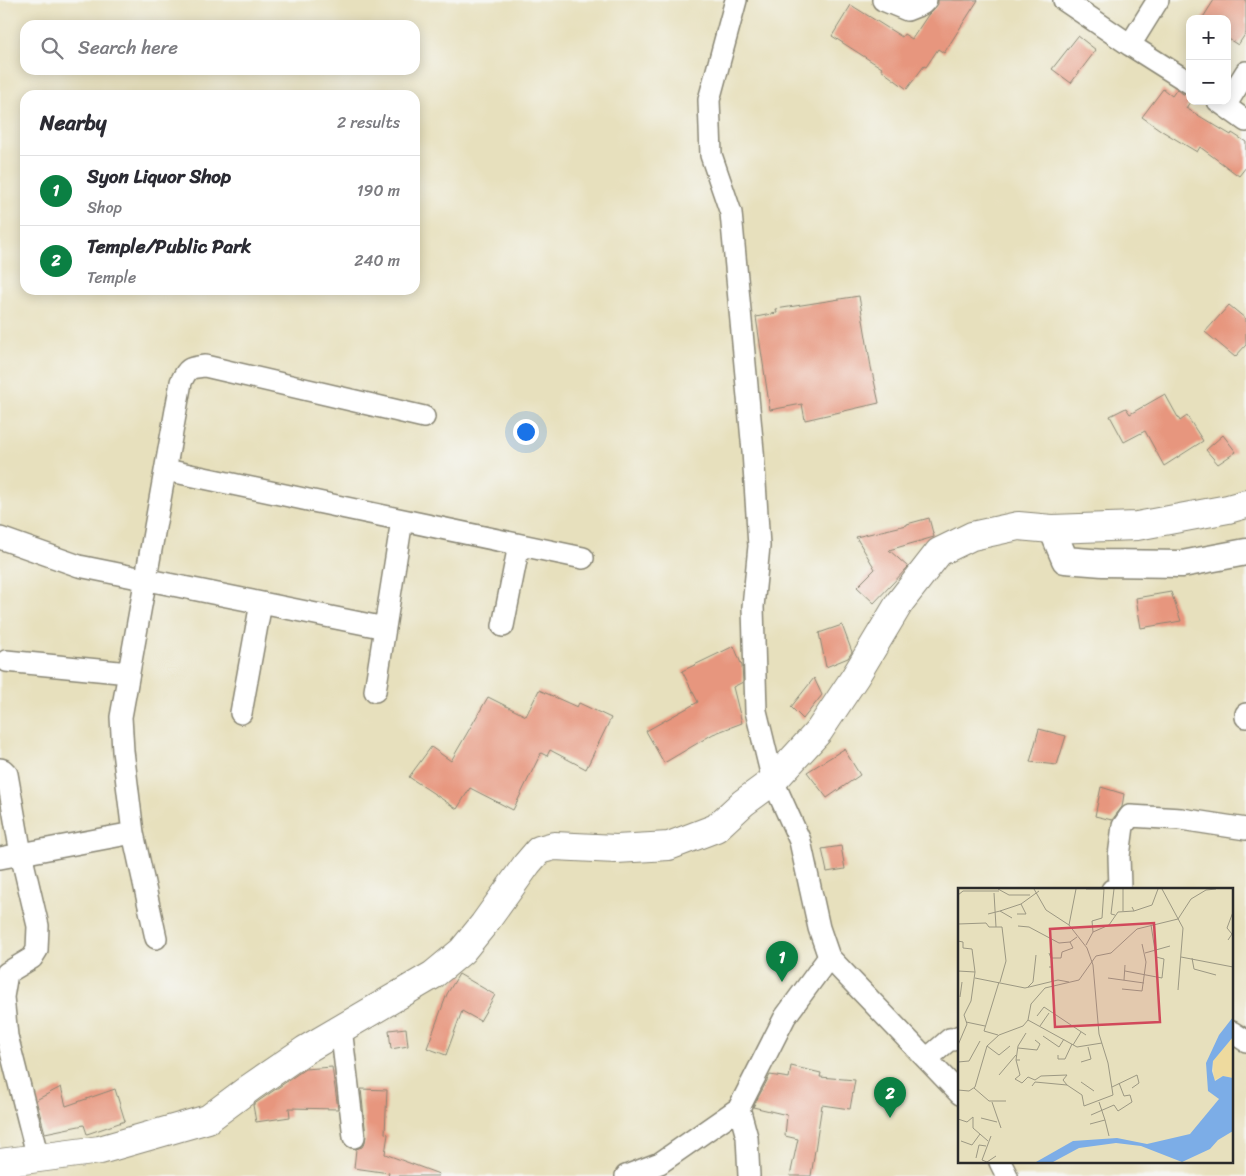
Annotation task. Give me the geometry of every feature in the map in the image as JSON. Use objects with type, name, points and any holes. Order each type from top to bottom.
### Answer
[{"type":"main road","points":[[0,1164],[100,1150],[208,1119],[251,1086],[305,1050],[433,975],[462,951],[539,850],[554,846],[616,848],[669,846],[716,828],[773,781],[819,731],[855,677],[900,602],[939,552],[972,536],[1018,526],[1052,529],[1137,526],[1246,504]]},
{"type":"street","points":[[736,0],[709,100],[711,155],[731,213],[753,451],[759,546],[753,607],[756,711],[773,781],[800,841],[819,928],[829,957],[958,1092]]},
{"type":"street","points":[[884,0],[907,10],[922,4],[926,0]]},
{"type":"street","points":[[1064,0],[1186,80]]},
{"type":"street","points":[[1130,45],[1158,0]]},
{"type":"street","points":[[1231,91],[1246,72]]},
{"type":"street","points":[[1222,105],[1246,121]]},
{"type":"street","points":[[156,938],[133,833],[123,751],[121,717],[182,382],[186,371],[191,368],[205,366],[424,417]]},
{"type":"street","points":[[166,470],[583,558]]},
{"type":"street","points":[[375,691],[402,520]]},
{"type":"street","points":[[1052,529],[1065,560],[1104,564],[1182,564],[1246,552]]},
{"type":"street","points":[[0,538],[79,566],[385,628]]},
{"type":"street","points":[[503,626],[519,545]]},
{"type":"street","points":[[241,714],[261,603]]},
{"type":"street","points":[[6,662],[129,673]]},
{"type":"street","points":[[0,769],[7,774],[21,854],[38,926],[37,950],[32,958],[7,972],[3,997],[8,1036],[38,1158]]},
{"type":"street","points":[[1120,888],[1119,856],[1123,826],[1130,816],[1180,819],[1246,829]]},
{"type":"street","points":[[0,858],[133,833]]},
{"type":"street","points":[[626,1176],[660,1163],[740,1108],[785,1017],[829,957]]},
{"type":"street","points":[[341,1028],[354,1137]]},
{"type":"street","points":[[1234,1033],[1246,1041]]},
{"type":"street","points":[[927,1059],[950,1039],[958,1037]]},
{"type":"street","points":[[740,1108],[747,1136],[749,1176]]},
{"type":"street","points":[[1001,1164],[1007,1176]]},
{"type":"building","points":[[938,0],[978,0],[944,53],[938,49],[926,67],[924,66],[907,89],[881,70],[882,68],[832,36],[851,5],[902,37],[904,34],[912,39],[938,4]]},
{"type":"building","points":[[1214,0],[1246,0],[1246,33],[1238,45],[1231,41],[1231,15],[1205,15]]},
{"type":"building","points":[[1078,36],[1096,50],[1071,83],[1052,69]]},
{"type":"building","points":[[1163,89],[1172,96],[1177,89],[1186,94],[1186,105],[1188,105],[1186,108],[1246,142],[1246,167],[1239,176],[1200,147],[1197,152],[1142,117]]},
{"type":"building","points":[[859,296],[879,403],[805,420],[802,404],[770,410],[756,317],[777,313],[776,309]]},
{"type":"building","points":[[1229,305],[1246,319],[1246,345],[1235,357],[1205,332]]},
{"type":"building","points":[[1165,394],[1180,421],[1187,416],[1203,441],[1164,466],[1145,431],[1124,442],[1110,416],[1126,408],[1130,414]]},
{"type":"building","points":[[1223,435],[1236,452],[1218,464],[1206,450]]},
{"type":"building","points":[[929,518],[934,537],[889,550],[908,567],[874,603],[857,587],[875,569],[856,537]]},
{"type":"building","points":[[1171,592],[1181,621],[1141,628],[1136,598]]},
{"type":"building","points":[[842,625],[852,652],[848,658],[826,667],[819,633]]},
{"type":"building","points":[[734,646],[742,666],[743,682],[733,687],[742,723],[713,734],[664,763],[646,731],[698,702],[682,671]]},
{"type":"building","points":[[814,678],[822,695],[803,719],[791,707]]},
{"type":"building","points":[[539,690],[577,707],[579,703],[611,718],[586,769],[550,750],[547,756],[541,753],[513,810],[470,788],[457,809],[409,777],[431,747],[451,761],[488,697],[526,716]]},
{"type":"building","points":[[1039,729],[1066,736],[1057,765],[1030,762]]},
{"type":"building","points":[[844,749],[860,775],[827,798],[807,772]]},
{"type":"building","points":[[1101,787],[1124,794],[1122,807],[1112,820],[1095,816]]},
{"type":"building","points":[[841,846],[845,869],[827,872],[822,849]]},
{"type":"building","points":[[459,974],[495,995],[480,1021],[462,1011],[446,1055],[427,1048],[447,994]]},
{"type":"building","points":[[406,1028],[408,1046],[391,1049],[389,1030]]},
{"type":"building","points":[[791,1066],[821,1073],[820,1077],[855,1080],[850,1109],[822,1105],[811,1176],[790,1176],[798,1139],[785,1136],[787,1115],[753,1107],[770,1075],[789,1078]]},
{"type":"building","points":[[332,1067],[338,1109],[289,1108],[290,1117],[256,1122],[253,1105],[305,1069]]},
{"type":"building","points":[[61,1087],[66,1106],[115,1089],[125,1121],[87,1134],[84,1125],[45,1133],[36,1100]]},
{"type":"building","points":[[361,1089],[387,1090],[385,1133],[388,1134],[385,1154],[439,1174],[438,1176],[388,1176],[389,1173],[354,1168],[356,1149],[362,1147],[366,1136]]},
{"type":"place","name":"Syon Liquor Shop","points":[[782,982]]},
{"type":"place","name":"Temple/Public Park","points":[[890,1118]]}]
